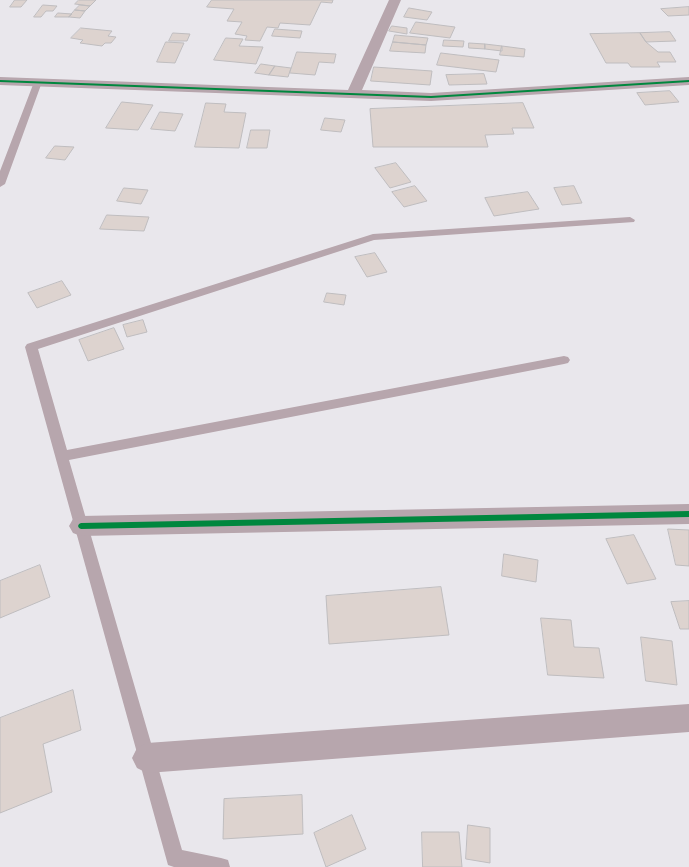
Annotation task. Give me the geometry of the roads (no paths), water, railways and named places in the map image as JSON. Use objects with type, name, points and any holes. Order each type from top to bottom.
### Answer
[{"type":"street","points":[[353,95],[395,0]]},
{"type":"street","points":[[0,81],[431,97],[689,81]]},
{"type":"street","points":[[81,526],[689,514]]},
{"type":"street","points":[[147,758],[689,718]]},
{"type":"lane","points":[[0,184],[38,82]]},
{"type":"lane","points":[[221,867],[175,858],[31,347],[373,237],[630,220]]},
{"type":"lane","points":[[61,456],[564,360]]}]
